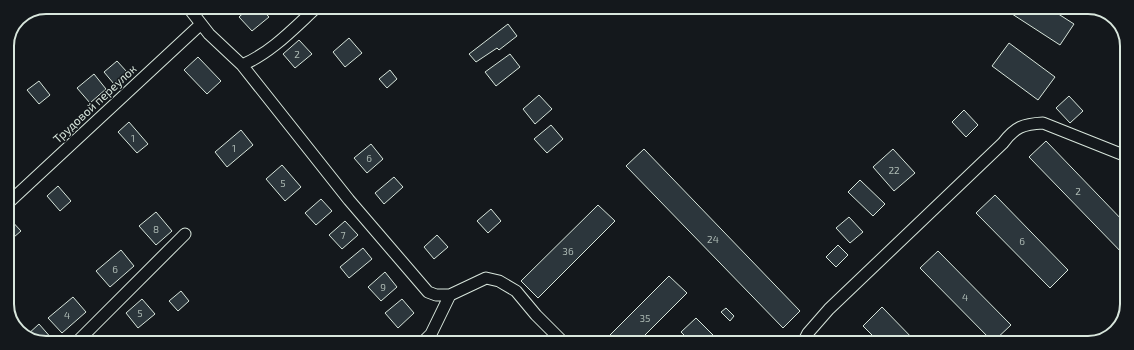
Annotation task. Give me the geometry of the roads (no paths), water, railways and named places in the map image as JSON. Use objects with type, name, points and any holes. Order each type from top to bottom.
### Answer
[{"type":"street","points":[[193,14],[209,34],[242,65],[349,200],[419,284],[428,292],[436,295],[450,295],[486,278],[499,281],[516,291],[536,316],[557,336]]},
{"type":"street","points":[[242,65],[270,50],[309,14]]},
{"type":"street","name":"Трудовой переулок","points":[[14,198],[201,24]]},
{"type":"street","points":[[806,336],[829,309],[1003,144],[1009,135],[1019,127],[1043,123],[1120,154]]},
{"type":"street","points":[[83,336],[185,234]]},
{"type":"street","points":[[429,336],[450,295]]}]
